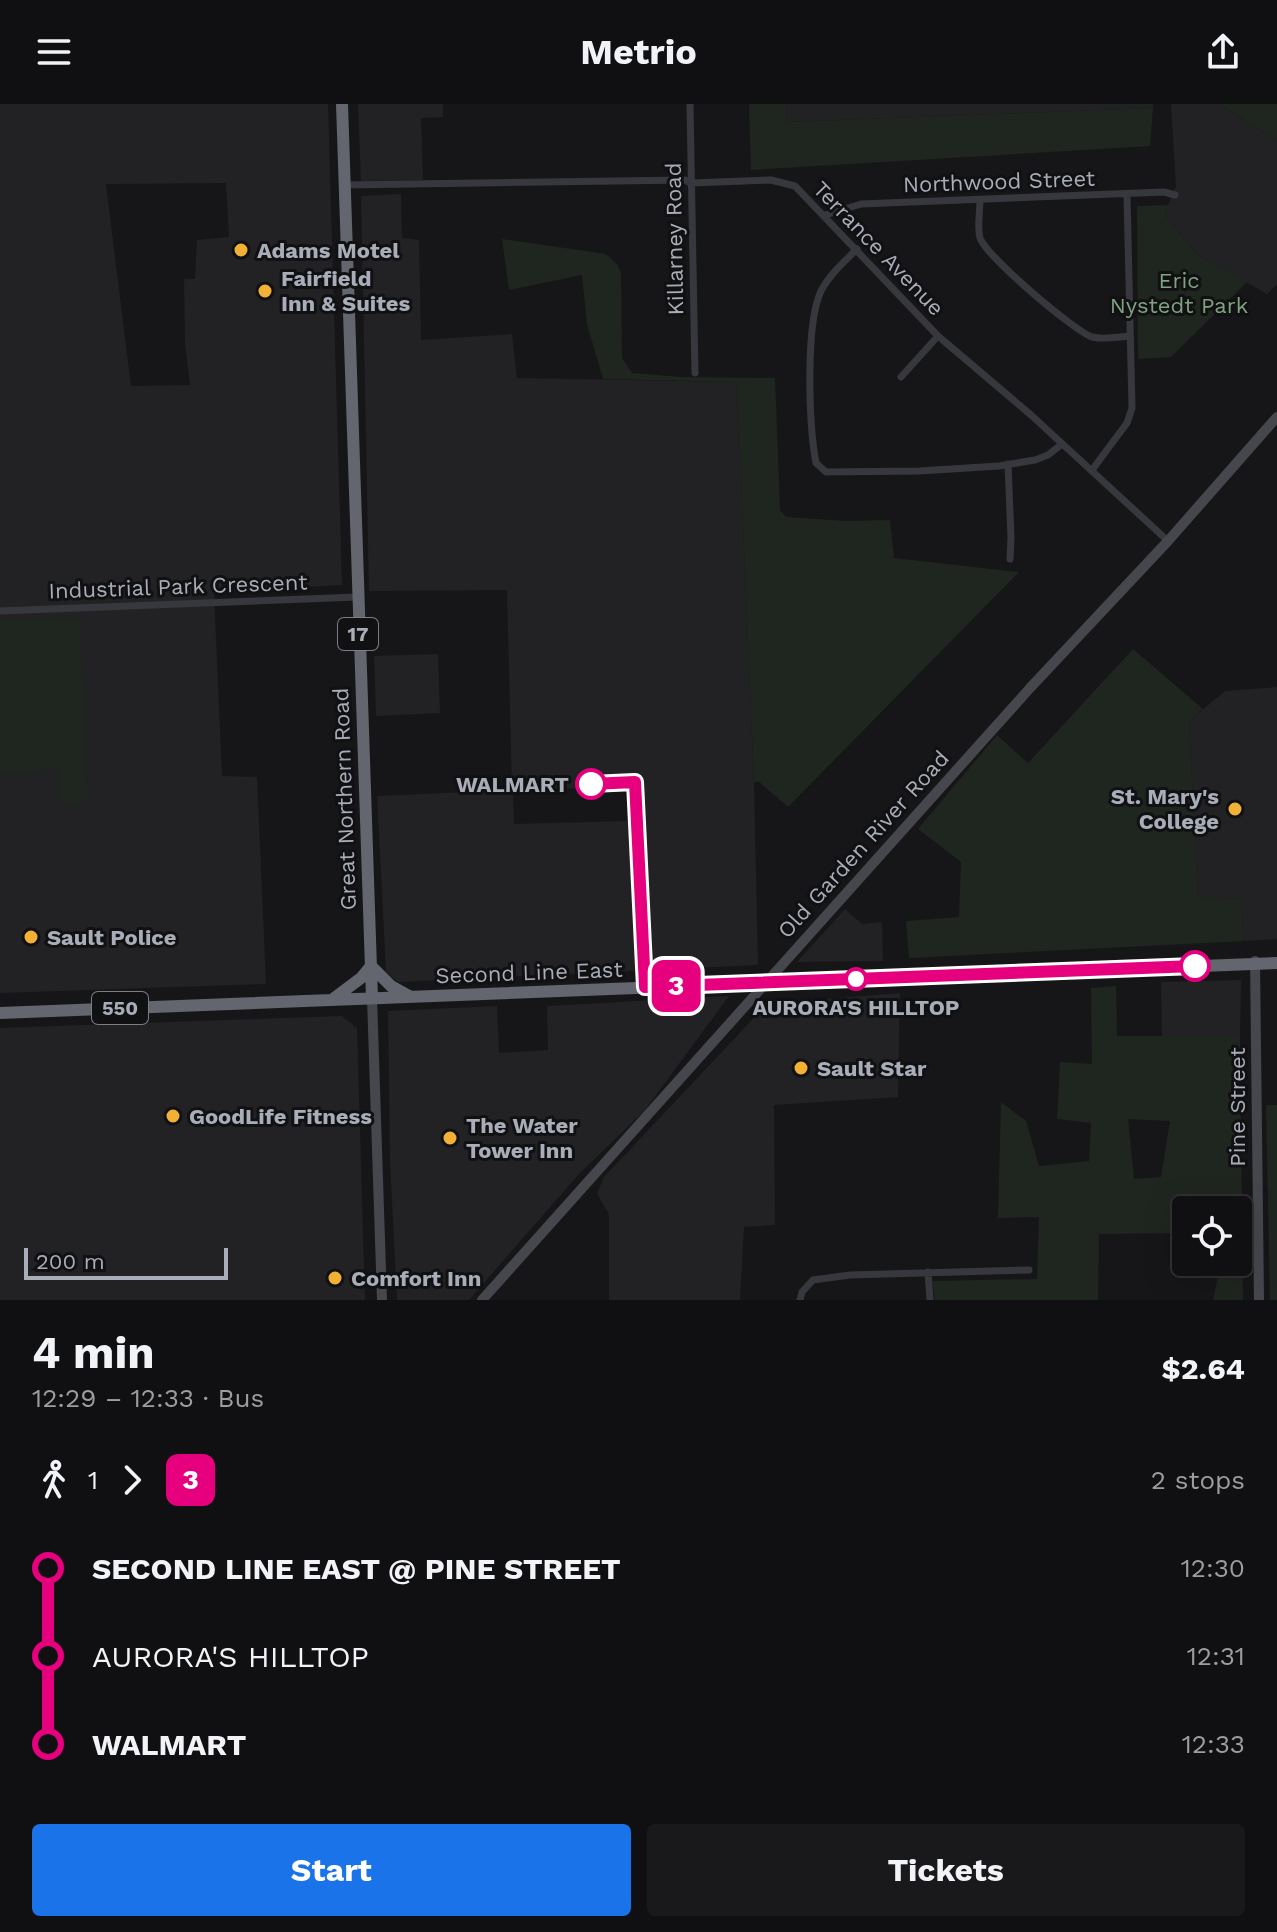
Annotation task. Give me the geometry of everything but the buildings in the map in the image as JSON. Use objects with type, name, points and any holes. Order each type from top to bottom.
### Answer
[{"type":"highway","name":"Great Northern Road","points":[[342,104],[372,998]]},
{"type":"highway","name":"Second Line East","points":[[0,1013],[1277,962]]},
{"type":"highway","points":[[333,999],[361,978],[371,966],[391,986],[410,997]]},
{"type":"main road","name":"Old Garden River Road","points":[[482,1300],[765,982],[1030,688],[1168,541],[1277,417]]},
{"type":"main road","name":"Pine Street","points":[[1256,962],[1259,1300]]},
{"type":"main road","name":"Great Northern Road","points":[[372,998],[382,1300]]},
{"type":"street","name":"Killarney Road","points":[[690,104],[695,373]]},
{"type":"street","name":"Terrance Avenue","points":[[345,185],[771,180],[795,186],[938,336],[1031,415],[1168,541]]},
{"type":"street","name":"Northwood Street","points":[[825,215],[861,204],[1164,192],[1175,195]]},
{"type":"street","points":[[1092,470],[1127,423],[1132,408],[1134,374],[1130,336],[1127,195]]},
{"type":"street","points":[[980,200],[980,238],[995,259],[1074,328],[1104,339],[1130,336]]},
{"type":"street","points":[[857,249],[828,278],[819,293],[810,330],[816,463],[826,472],[919,471],[1008,464],[1048,455],[1062,444]]},
{"type":"street","points":[[901,377],[938,336]]},
{"type":"street","points":[[1008,464],[1010,559]]},
{"type":"street","name":"Industrial Park Crescent","points":[[0,611],[357,597]]},
{"type":"street","points":[[800,1300],[802,1292],[813,1280],[850,1275],[1029,1270]]},
{"type":"street","points":[[928,1272],[930,1300]]},
{"type":"shaded area","points":[[0,104],[328,104],[342,585],[214,592],[222,776],[257,777],[266,984],[0,993]],"holes":[[[226,183],[229,237],[197,240],[195,279],[184,279],[185,344],[190,385],[131,386],[106,184]]]},
{"type":"shaded area","points":[[358,104],[443,104],[443,117],[421,118],[423,180],[361,181]]},
{"type":"shaded area","points":[[786,104],[1153,104],[1153,108],[787,122]]},
{"type":"shaded area","points":[[1171,104],[1219,104],[1277,140],[1277,284],[1267,294],[1198,255],[1164,214],[1176,186]]},
{"type":"shaded area","points":[[401,194],[402,238],[419,240],[421,340],[512,334],[517,378],[737,382],[754,783],[758,965],[398,982],[386,972],[377,796],[512,790],[507,590],[369,591],[361,196]],"holes":[[[627,787],[628,821],[514,824],[513,790]]]},
{"type":"shaded area","points":[[438,654],[440,713],[376,716],[374,656]]},
{"type":"shaded area","name":"St. Mary's College","points":[[1277,687],[1277,939],[1244,941],[1241,899],[1198,898],[1189,721],[1225,691]]},
{"type":"shaded area","points":[[845,909],[862,924],[882,922],[883,961],[797,962]]},
{"type":"shaded area","points":[[1241,980],[1240,1036],[1162,1038],[1161,982]]},
{"type":"shaded area","points":[[900,993],[898,1097],[774,1105],[775,1225],[744,1227],[740,1300],[609,1300],[609,1214],[597,1194],[604,1177],[767,1004]]},
{"type":"shaded area","points":[[729,996],[645,1110],[578,1175],[469,1300],[397,1300],[390,1162],[388,1011],[497,1006],[499,1053],[548,1050],[547,1006]]},
{"type":"shaded area","points":[[342,1016],[357,1028],[365,1300],[0,1300],[0,1028]]},
{"type":"green space","points":[[749,104],[786,104],[787,122],[1153,108],[1150,146],[751,170]]},
{"type":"green space","points":[[1219,104],[1277,104],[1277,140]]},
{"type":"green space","name":"Eric Nystedt Park","points":[[1168,205],[1164,214],[1198,255],[1247,282],[1171,357],[1138,359],[1137,206]]},
{"type":"green space","points":[[502,239],[606,254],[617,264],[621,273],[622,358],[632,373],[775,378],[780,510],[786,517],[890,520],[894,558],[1019,572],[788,807],[758,781],[754,783],[737,382],[603,379],[587,324],[582,275],[509,290]]},
{"type":"green space","points":[[80,617],[88,802],[61,804],[59,770],[0,772],[0,620]]},
{"type":"green space","points":[[1133,649],[1203,709],[1189,721],[1198,897],[1241,899],[1244,941],[909,958],[906,921],[959,917],[961,862],[918,829],[997,735],[1028,763]]},
{"type":"green space","points":[[1116,986],[1117,1036],[1240,1036],[1242,1196],[1172,1196],[1172,1233],[1099,1234],[1098,1300],[935,1300],[932,1281],[1037,1279],[1039,1217],[998,1218],[1001,1102],[1026,1121],[1039,1166],[1089,1161],[1091,1123],[1057,1119],[1060,1062],[1092,1064],[1091,988]],"holes":[[[1128,1119],[1170,1121],[1161,1177],[1134,1179]]]},
{"type":"green space","points":[[1266,1105],[1277,1105],[1277,1300],[1270,1300]]},
{"type":"green space","points":[[1218,1276],[1243,1276],[1243,1300],[1213,1300]]},
{"type":"bus line","name":"3","points":[[591,784],[635,782],[645,987],[1195,966]]},
{"type":"place","name":"Adams Motel","points":[[241,250]]},
{"type":"place","name":"Fairfield Inn & Suites","points":[[265,291]]},
{"type":"place","name":"WALMART","points":[[591,784]]},
{"type":"place","name":"St. Mary's College","points":[[1235,809]]},
{"type":"place","name":"Sault Police","points":[[31,937]]},
{"type":"place","name":"AURORA'S HILLTOP","points":[[856,979]]},
{"type":"place","name":"Sault Star","points":[[801,1068]]},
{"type":"place","name":"GoodLife Fitness","points":[[173,1116]]},
{"type":"place","name":"The Water Tower Inn","points":[[450,1138]]},
{"type":"place","name":"Comfort Inn","points":[[335,1278]]}]
